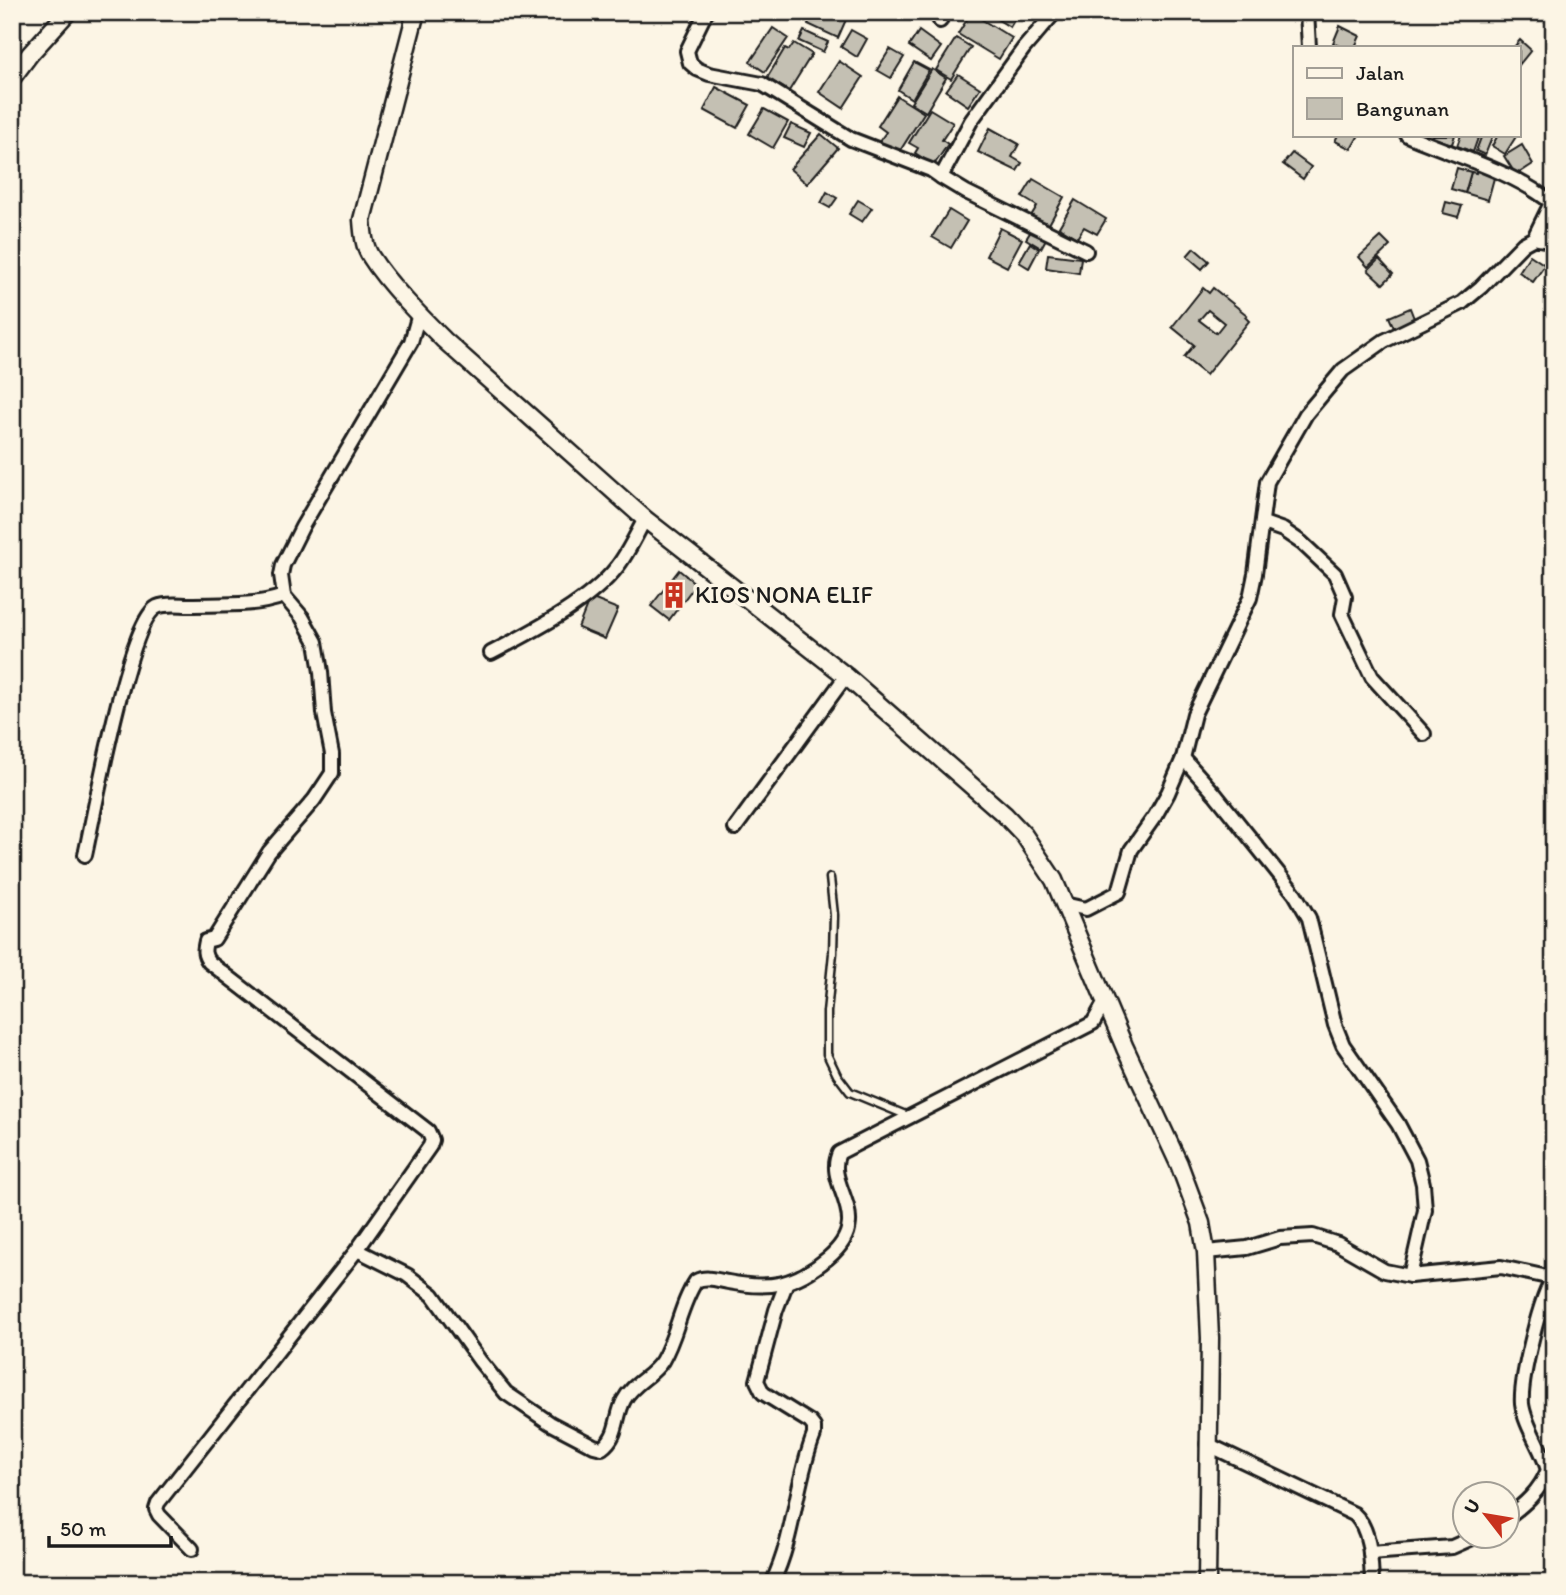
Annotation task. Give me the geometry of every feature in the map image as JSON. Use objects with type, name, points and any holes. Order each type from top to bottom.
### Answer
[{"type":"street","points":[[14,73],[68,12]]},
{"type":"street","points":[[416,12],[362,220],[364,240],[370,256],[444,340],[645,519],[846,676],[1011,822],[1040,857],[1054,880],[1105,1002],[1179,1164],[1201,1223],[1206,1252],[1210,1338],[1207,1583]]},
{"type":"street","points":[[706,12],[687,51],[690,63],[698,69],[709,74],[762,84],[851,139],[931,170],[966,192],[1086,251]]},
{"type":"street","points":[[941,177],[971,121],[1024,48],[1055,12]]},
{"type":"street","points":[[1307,12],[1309,46]]},
{"type":"street","points":[[1063,904],[1086,909],[1119,892],[1131,850],[1155,816],[1183,758],[1190,725],[1250,598],[1267,482],[1306,414],[1343,370],[1384,341],[1462,303],[1481,287],[1523,244],[1534,238],[1552,200],[1492,167],[1460,158],[1409,136]]},
{"type":"street","points":[[1534,238],[1554,242]]},
{"type":"street","points":[[192,1549],[159,1515],[156,1508],[158,1503],[356,1250],[432,1140],[428,1131],[204,956],[206,941],[214,939],[269,852],[314,800],[332,773],[332,754],[324,713],[316,642],[302,617],[284,596],[281,575],[291,548],[411,342],[419,314]]},
{"type":"street","points":[[491,653],[542,627],[586,595],[617,567],[645,519]]},
{"type":"street","points":[[1263,523],[1283,530],[1302,543],[1335,575],[1345,597],[1342,614],[1372,677],[1424,734]]},
{"type":"street","points":[[85,855],[124,679],[144,621],[150,612],[165,605],[258,604],[284,596]]},
{"type":"street","points":[[735,828],[846,676]]},
{"type":"street","points":[[1183,758],[1295,894],[1309,918],[1335,1025],[1343,1045],[1398,1124],[1417,1160],[1423,1184],[1425,1210],[1410,1276]]},
{"type":"street","points":[[356,1250],[407,1275],[433,1295],[506,1393],[550,1423],[602,1448],[613,1437],[622,1403],[630,1391],[662,1361],[696,1281],[705,1278],[757,1287],[786,1284],[825,1261],[846,1239],[849,1228],[837,1171],[836,1158],[839,1153],[1093,1023],[1105,1002]]},
{"type":"street","points":[[1206,1252],[1247,1248],[1280,1238],[1313,1236],[1338,1244],[1385,1271],[1410,1276],[1501,1267],[1553,1277],[1530,1346],[1523,1377],[1522,1405],[1548,1470],[1539,1488],[1520,1508]]},
{"type":"street","points":[[772,1583],[786,1549],[800,1479],[814,1435],[814,1427],[810,1422],[763,1393],[757,1381],[776,1310],[786,1284]]},
{"type":"street","points":[[1208,1444],[1354,1514],[1362,1524],[1370,1553],[1372,1583]]},
{"type":"street","points":[[1370,1553],[1450,1547]]},
{"type":"lane","points":[[830,878],[834,915],[827,1012],[827,1054],[837,1075],[850,1092],[910,1117]]},
{"type":"building","points":[[813,12],[841,12],[848,15],[838,38],[808,24]]},
{"type":"building","points":[[1000,12],[1019,12],[1010,27],[997,19]]},
{"type":"building","points":[[971,13],[1012,38],[999,59],[958,34]]},
{"type":"building","points":[[1340,26],[1360,36],[1355,46],[1339,46],[1333,43]]},
{"type":"building","points":[[773,28],[788,38],[765,72],[750,62]]},
{"type":"building","points":[[851,30],[867,39],[857,57],[841,47]]},
{"type":"building","points":[[804,31],[828,42],[823,52],[799,41]]},
{"type":"building","points":[[919,31],[941,47],[931,61],[909,46]]},
{"type":"building","points":[[956,38],[971,47],[951,79],[936,70]]},
{"type":"building","points":[[1520,40],[1531,50],[1520,64],[1520,46],[1515,46]]},
{"type":"building","points":[[794,43],[812,54],[789,91],[767,78],[785,48],[789,50]]},
{"type":"building","points":[[890,49],[904,57],[891,78],[877,70]]},
{"type":"building","points":[[839,61],[863,77],[843,108],[819,92]]},
{"type":"building","points":[[914,62],[929,70],[912,99],[898,90]]},
{"type":"building","points":[[932,69],[946,78],[926,112],[911,103]]},
{"type":"building","points":[[958,74],[980,88],[968,106],[946,91]]},
{"type":"building","points":[[716,87],[750,105],[737,128],[704,110]]},
{"type":"building","points":[[897,96],[924,113],[898,154],[879,142],[886,132],[878,126]]},
{"type":"building","points":[[764,109],[788,122],[773,148],[749,134]]},
{"type":"building","points":[[930,109],[953,123],[942,140],[948,144],[934,165],[915,153],[918,148],[909,143]]},
{"type":"building","points":[[791,124],[811,133],[804,147],[784,138]]},
{"type":"building","points":[[990,128],[1019,144],[1012,157],[1022,163],[1017,171],[978,152]]},
{"type":"building","points":[[821,134],[838,148],[807,184],[790,169]]},
{"type":"building","points":[[1338,136],[1358,136],[1351,149],[1335,141]]},
{"type":"building","points":[[1432,136],[1455,136],[1452,144]]},
{"type":"building","points":[[1461,136],[1479,136],[1473,152],[1457,146]]},
{"type":"building","points":[[1482,136],[1493,136],[1485,155],[1476,151]]},
{"type":"building","points":[[1497,136],[1516,136],[1505,154],[1492,146]]},
{"type":"building","points":[[1522,145],[1533,164],[1516,175],[1504,156]]},
{"type":"building","points":[[1292,153],[1311,167],[1303,179],[1283,164]]},
{"type":"building","points":[[1478,166],[1493,171],[1494,178],[1488,200],[1465,193],[1471,172],[1476,173]]},
{"type":"building","points":[[1457,168],[1471,172],[1465,193],[1451,189]]},
{"type":"building","points":[[1033,179],[1064,197],[1048,226],[1031,216],[1037,206],[1022,197]]},
{"type":"building","points":[[827,192],[837,198],[830,208],[821,203]]},
{"type":"building","points":[[858,200],[872,208],[862,222],[849,214]]},
{"type":"building","points":[[1075,200],[1106,219],[1097,234],[1084,227],[1077,238],[1059,227]]},
{"type":"building","points":[[1446,202],[1462,206],[1458,217],[1443,213]]},
{"type":"building","points":[[949,210],[967,221],[951,248],[932,237]]},
{"type":"building","points":[[1000,228],[1022,239],[1007,267],[986,256]]},
{"type":"building","points":[[1033,228],[1047,237],[1041,248],[1026,239]]},
{"type":"building","points":[[1381,237],[1390,246],[1368,267],[1359,257]]},
{"type":"building","points":[[1030,243],[1039,249],[1029,268],[1019,262]]},
{"type":"building","points":[[1194,248],[1209,261],[1202,269],[1187,256]]},
{"type":"building","points":[[1048,254],[1081,258],[1079,273],[1046,268]]},
{"type":"building","points":[[1530,255],[1545,265],[1533,282],[1519,272]]},
{"type":"building","points":[[1379,259],[1393,274],[1383,284],[1368,270]]},
{"type":"building","points":[[1203,288],[1209,293],[1213,288],[1247,315],[1245,317],[1249,321],[1206,375],[1184,357],[1194,345],[1172,327]],"holes":[[[1208,310],[1224,323],[1216,333],[1199,320]]]},
{"type":"building","points":[[1410,308],[1415,321],[1395,330],[1389,317]]},
{"type":"building","name":"KIOS NONA ELIF","points":[[679,570],[696,584],[669,620],[651,606]]},
{"type":"building","points":[[590,598],[618,609],[605,639],[578,628]]},
{"type":"place","name":"KIOS NONA ELIF","points":[[674,595]]}]
